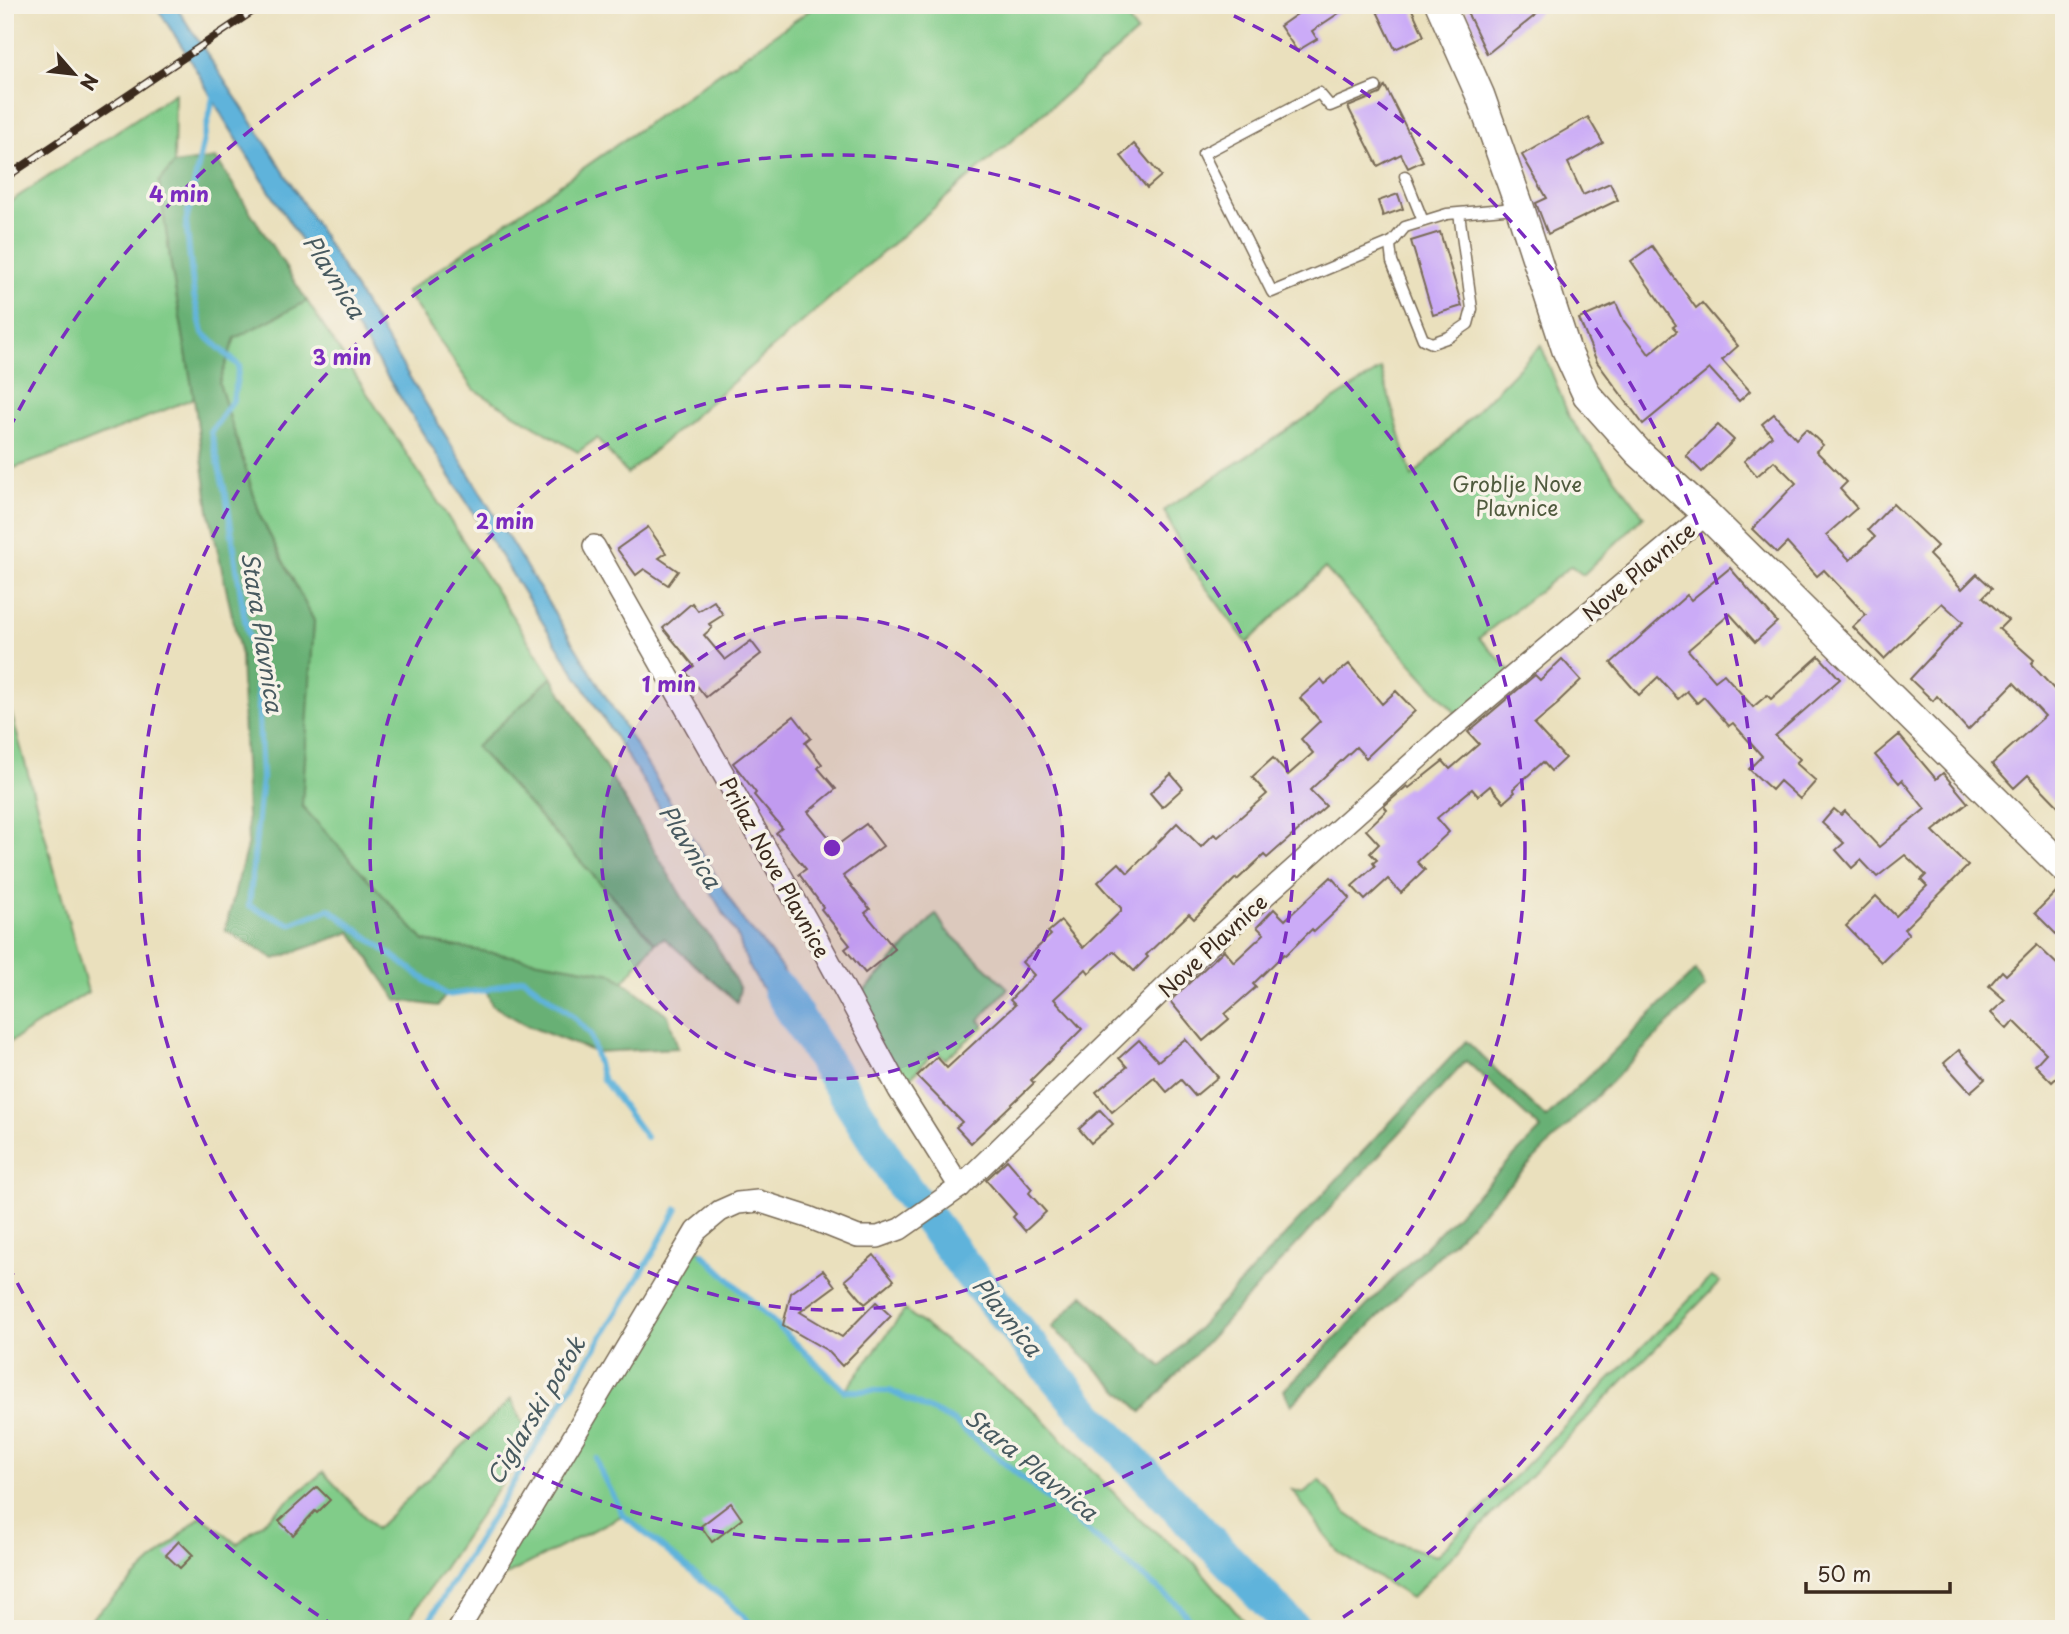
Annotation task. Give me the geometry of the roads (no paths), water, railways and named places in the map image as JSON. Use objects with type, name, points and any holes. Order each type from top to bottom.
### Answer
[{"type":"street","name":"Nove Plavnice","points":[[1440,5],[1480,95],[1566,349],[1587,395],[1639,453],[1706,514],[2064,868]]},
{"type":"street","name":"Nove Plavnice","points":[[459,1629],[696,1231],[720,1211],[738,1203],[758,1201],[858,1237],[878,1237],[900,1229],[952,1193],[1206,948],[1453,727],[1706,514]]},
{"type":"street","name":"Prilaz Nove Plavnice","points":[[594,546],[816,937],[952,1193]]},
{"type":"lane","points":[[1377,88],[1331,106],[1319,93],[1203,154],[1272,292],[1394,241]]},
{"type":"lane","points":[[1405,176],[1423,221]]},
{"type":"lane","points":[[1459,213],[1472,309],[1468,324],[1449,337],[1432,343],[1423,339],[1392,262],[1390,245],[1405,227],[1423,221],[1447,214],[1504,209],[1519,205]]},
{"type":"water","points":[[155,5],[175,5],[274,156],[744,922],[789,981],[810,1020],[804,1030],[783,1014],[755,977],[739,939],[650,792],[224,119]]},
{"type":"waterway","name":"Stara Plavnica","points":[[214,93],[186,222],[194,296],[203,333],[239,366],[233,400],[211,432],[227,501],[244,615],[257,675],[262,778],[249,906],[290,924],[329,909],[446,995],[486,990],[523,978],[572,1015],[590,1034],[602,1078],[646,1137]]},
{"type":"waterway","name":"Plavnica","points":[[780,990],[904,1187],[973,1277],[1082,1408],[1294,1629]]},
{"type":"waterway","name":"Ciglarski potok","points":[[424,1629],[652,1255],[677,1209]]},
{"type":"waterway","name":"Stara Plavnica","points":[[703,1254],[845,1391],[890,1391],[953,1421],[1179,1606],[1196,1629]]},
{"type":"waterway","points":[[597,1459],[623,1515],[731,1604],[756,1629]]},
{"type":"railway","points":[[5,178],[262,5]]},
{"type":"park label","name":"Groblje Nove Plavnice","points":[[1517,495]]}]
